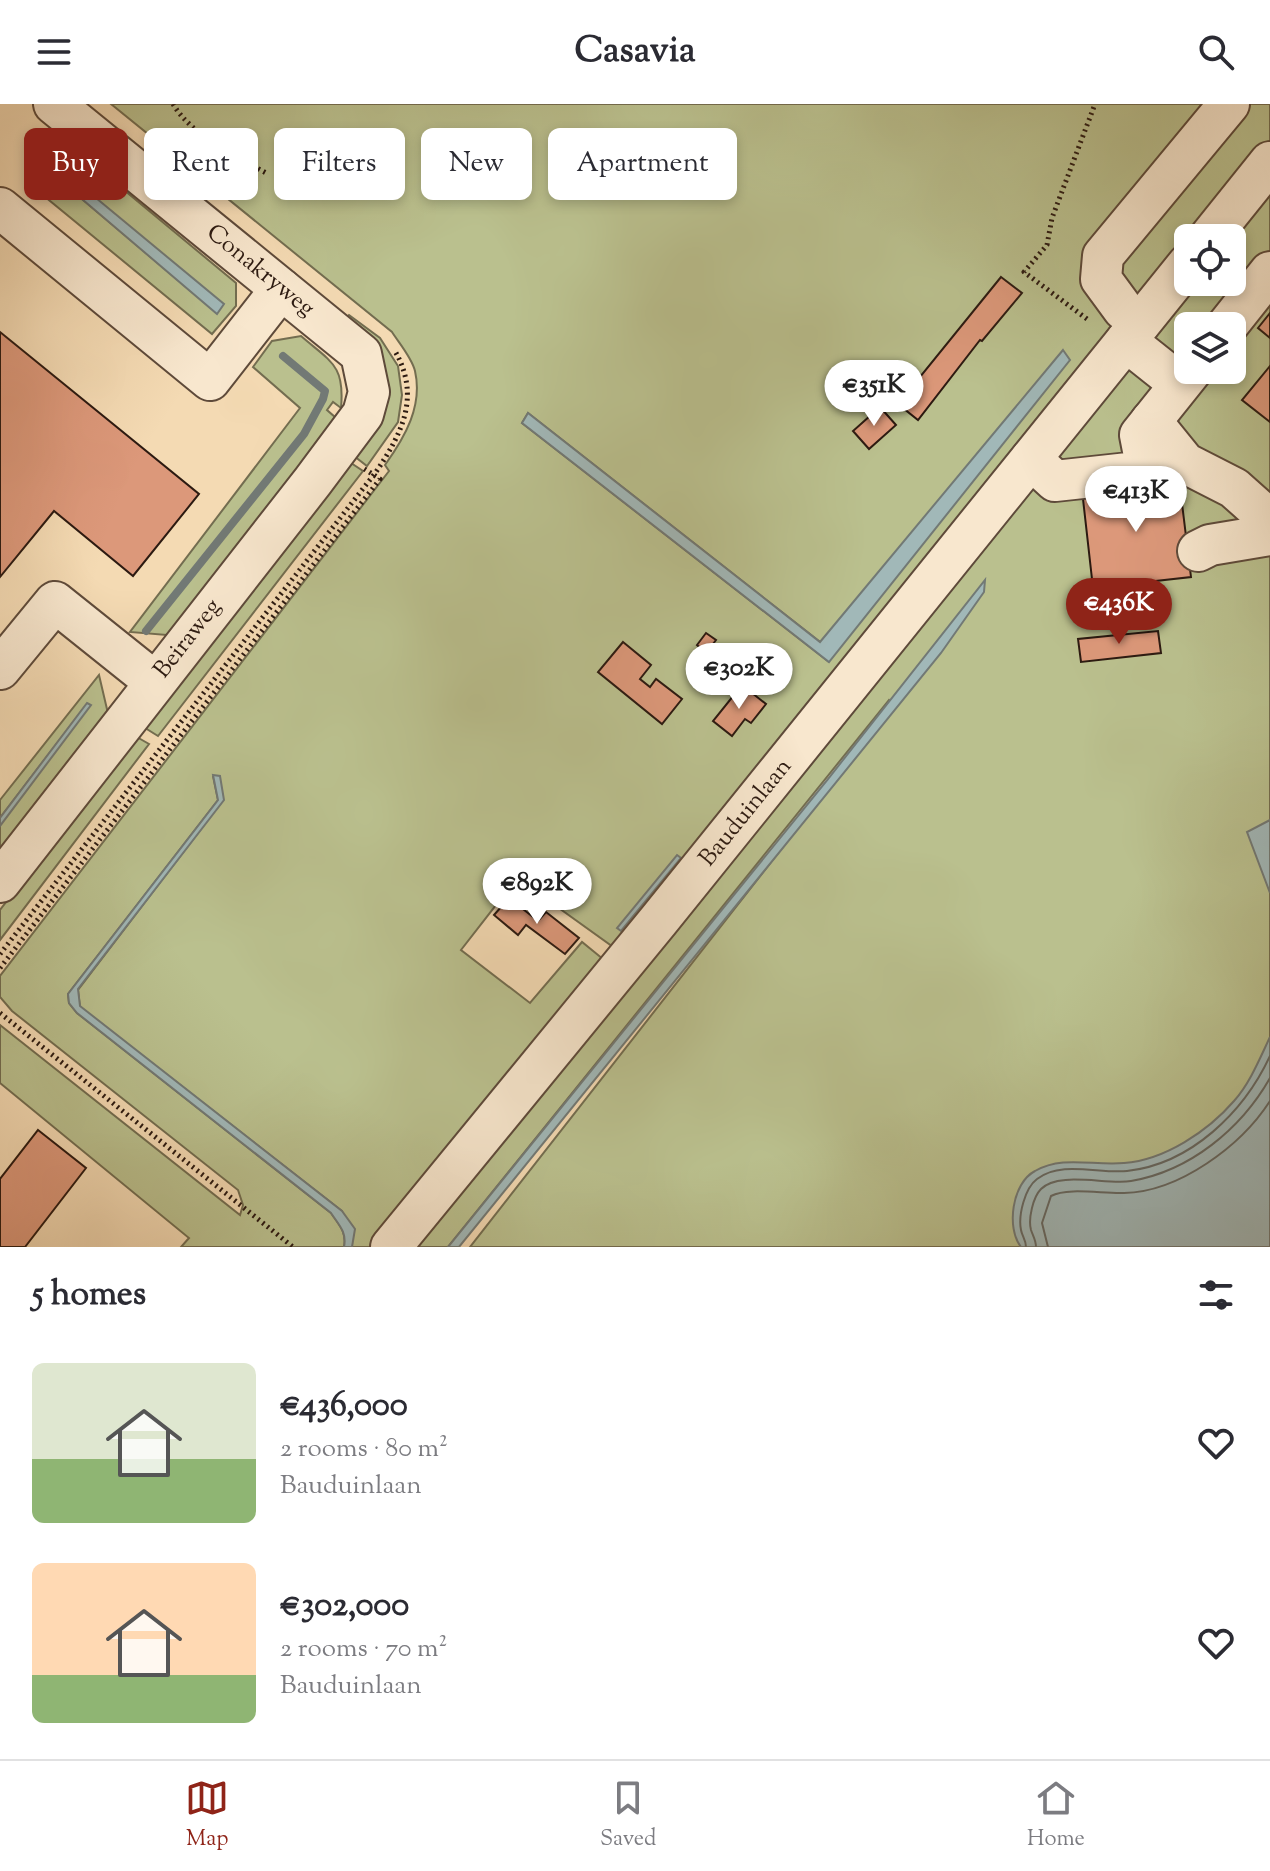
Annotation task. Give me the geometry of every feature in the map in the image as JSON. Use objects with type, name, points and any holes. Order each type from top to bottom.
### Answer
[{"type":"street","name":"Conakryweg","points":[[54,104],[361,354],[369,392]]},
{"type":"street","points":[[1174,368],[1129,336],[1123,309],[1101,279],[1103,256],[1229,104]]},
{"type":"street","points":[[1220,224],[1270,162]]},
{"type":"street","points":[[0,208],[210,380],[281,289]]},
{"type":"street","points":[[1238,312],[1270,272]]},
{"type":"street","name":"Bauduinlaan","points":[[391,1247],[669,908],[1174,281]]},
{"type":"street","points":[[1031,459],[1055,481],[1147,471],[1140,435],[1180,384]]},
{"type":"street","name":"Beiraweg","points":[[0,882],[336,450],[363,414],[369,392]]},
{"type":"street","points":[[1151,421],[1185,463],[1234,488],[1270,520]]},
{"type":"street","points":[[1198,551],[1210,545],[1270,535]]},
{"type":"street","points":[[0,669],[55,602],[155,682]]},
{"type":"path","points":[[173,104],[179,115],[227,152],[268,174]]},
{"type":"path","points":[[1095,104],[1052,218],[1047,245],[1024,272],[1129,336]]},
{"type":"path","points":[[0,954],[374,475],[398,440],[407,410],[407,378],[393,348]]},
{"type":"path","points":[[0,968],[380,479],[336,450]]},
{"type":"path","points":[[0,1013],[293,1247]]},
{"type":"green space","points":[[111,104],[1270,104],[1270,1247],[470,1247],[894,705],[889,700],[448,1247],[352,1247],[342,1211],[80,1007],[78,990],[223,800],[213,776],[218,800],[68,994],[69,1003],[77,1013],[331,1213],[343,1233],[344,1247],[181,1247],[189,1238],[0,1083],[0,1025],[240,1215],[243,1205],[238,1190],[12,1011],[0,997],[0,976],[389,471],[385,465],[414,409],[417,384],[411,361],[392,332],[229,200],[258,200],[258,128],[144,128],[144,131]],"holes":[[[528,413],[820,642],[829,662],[522,423]],[[517,878],[620,952],[609,964],[582,942],[530,1003],[461,950]]]},
{"type":"green space","points":[[128,193],[236,283],[236,306],[212,334],[49,200],[83,200],[217,313],[93,200],[128,200]]},
{"type":"green space","points":[[349,315],[380,338],[398,366],[402,395],[398,422],[367,466],[354,456],[384,407],[385,368],[372,339],[347,317]]},
{"type":"green space","points":[[301,336],[328,359],[338,373],[341,408],[333,402],[327,410],[336,418],[179,636],[130,632],[300,408],[253,367],[272,341]]},
{"type":"green space","points":[[348,461],[363,471],[158,736],[142,726]]},
{"type":"green space","points":[[99,675],[110,722],[0,865],[0,824],[87,704],[0,818],[0,800]]},
{"type":"green space","points":[[135,736],[149,744],[0,940],[0,910]]},
{"type":"water","points":[[83,200],[98,200],[224,304],[217,314]]},
{"type":"water","points":[[1063,350],[1070,360],[829,662],[522,423],[528,413],[820,642]]},
{"type":"water","points":[[985,580],[984,592],[941,653],[459,1247],[448,1247],[828,779]]},
{"type":"water","points":[[87,703],[91,705],[0,826],[0,818]]},
{"type":"water","points":[[213,775],[220,776],[224,800],[78,989],[80,1006],[342,1211],[355,1229],[352,1247],[344,1247],[343,1233],[331,1213],[77,1013],[69,1003],[68,994],[218,800]]},
{"type":"water","points":[[1270,820],[1270,893],[1247,832]]},
{"type":"water","points":[[677,855],[681,858],[621,931],[617,928]]},
{"type":"water","points":[[1270,1037],[1270,1247],[1021,1247],[1014,1229],[1014,1206],[1027,1177],[1056,1163],[1139,1161],[1185,1142],[1212,1123],[1240,1094]]},
{"type":"building","points":[[1001,277],[1022,293],[980,340],[918,420],[898,404]]},
{"type":"building","points":[[1270,313],[1270,338],[1258,328]]},
{"type":"building","points":[[0,332],[199,494],[133,576],[54,511],[0,577]]},
{"type":"building","points":[[1270,366],[1270,422],[1242,400]]},
{"type":"building","points":[[880,407],[896,425],[869,449],[853,431]]},
{"type":"building","points":[[1179,479],[1191,577],[1093,588],[1082,490]]},
{"type":"building","points":[[1158,631],[1161,653],[1081,662],[1078,639]]},
{"type":"building","points":[[706,633],[716,640],[706,653],[697,645]]},
{"type":"building","points":[[623,642],[651,665],[640,679],[650,687],[656,679],[682,699],[662,724],[598,672]]},
{"type":"building","points":[[742,685],[766,704],[751,723],[745,719],[732,736],[713,721]]},
{"type":"building","points":[[509,898],[538,921],[546,912],[579,938],[565,954],[526,925],[518,935],[494,915]]},
{"type":"building","points":[[38,1130],[86,1168],[25,1247],[0,1247],[0,1179]]},
{"type":"waterway","points":[[146,631],[304,434],[323,399],[325,391],[283,356]]}]
